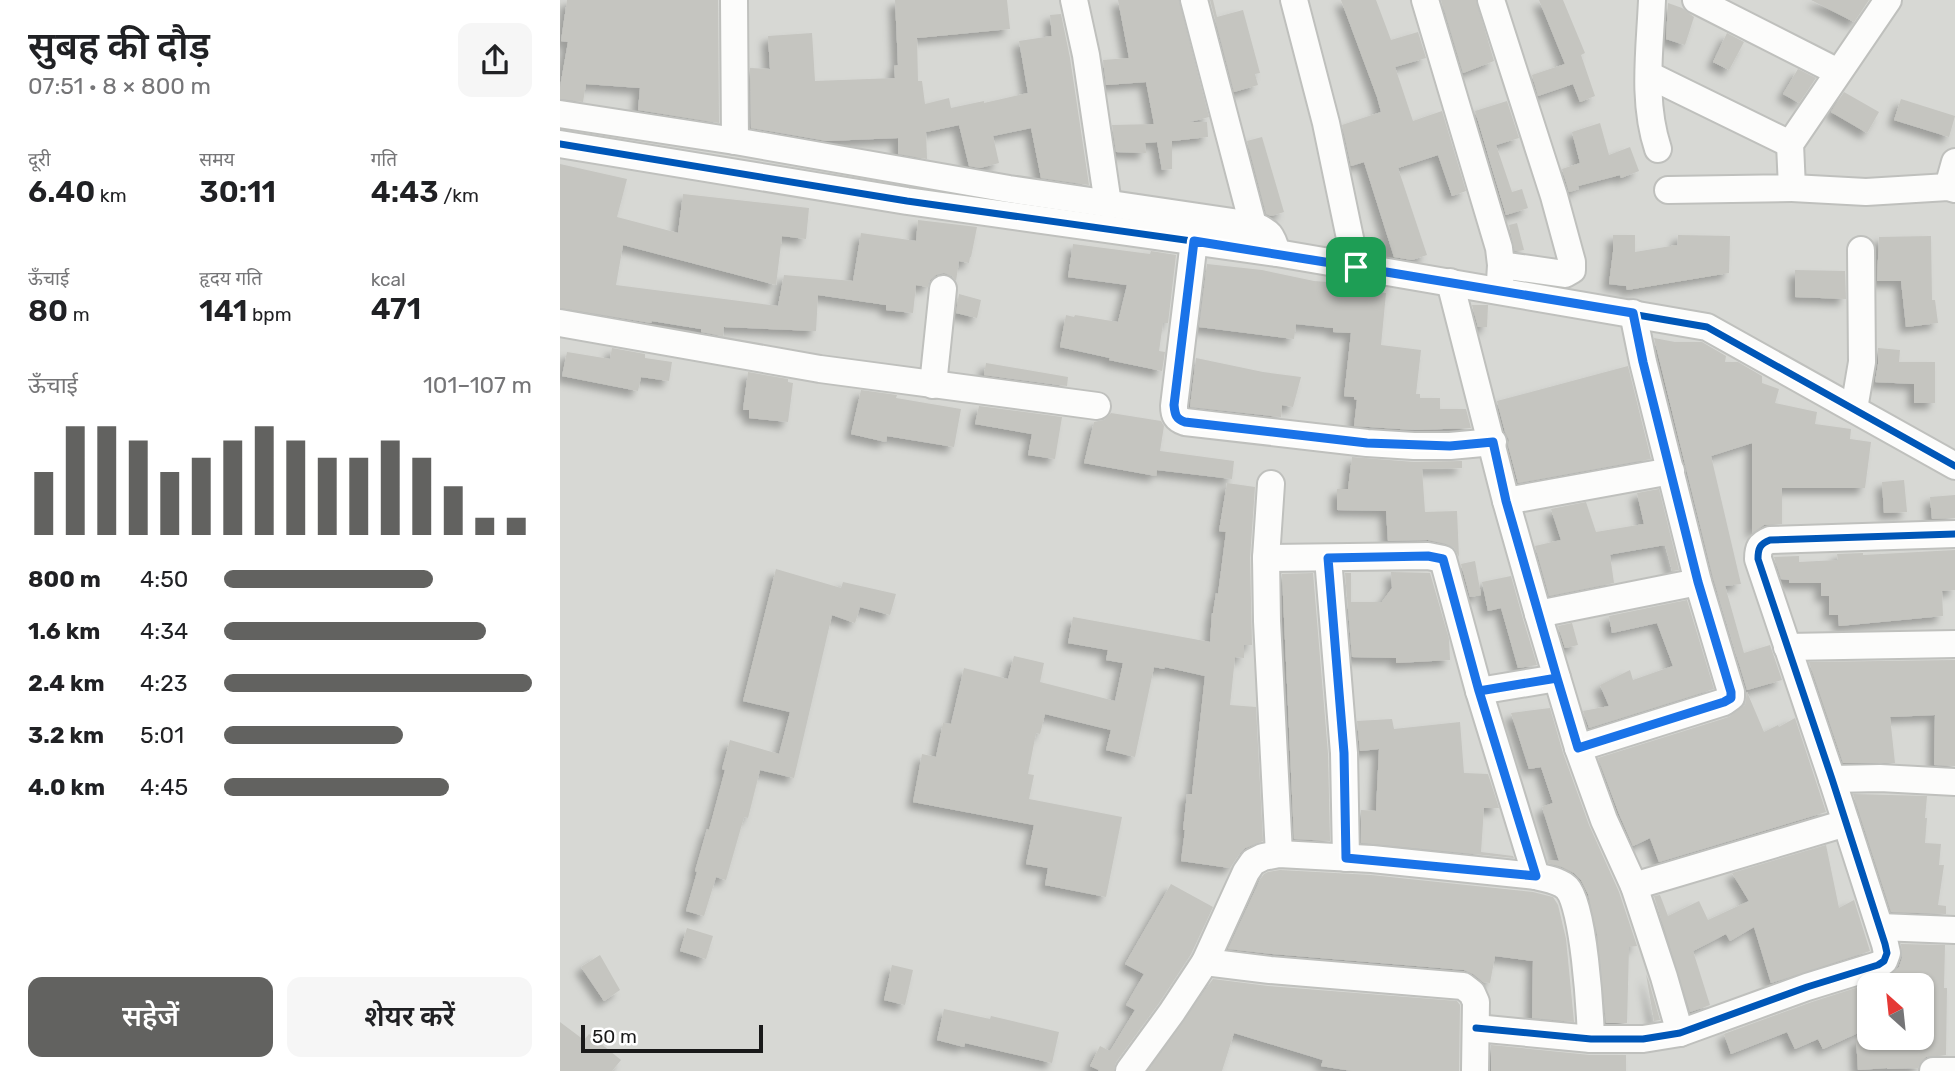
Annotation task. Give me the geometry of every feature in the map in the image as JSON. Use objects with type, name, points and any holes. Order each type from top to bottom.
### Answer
[{"type":"street","points":[[734,0],[735,141]]},
{"type":"street","points":[[1074,0],[1086,55],[1108,204]]},
{"type":"street","points":[[1194,0],[1253,225]]},
{"type":"street","points":[[1294,0],[1325,123],[1356,267]]},
{"type":"street","points":[[1425,0],[1499,248],[1500,278]]},
{"type":"street","points":[[560,144],[907,201],[1277,253],[1450,282],[1565,274],[1572,270],[1572,262],[1554,195],[1490,0]]},
{"type":"street","points":[[1652,0],[1649,75],[1652,129],[1658,149]]},
{"type":"street","points":[[1696,0],[1838,72]]},
{"type":"street","points":[[1792,188],[1790,144],[1888,0]]},
{"type":"street","points":[[1649,75],[1790,144]]},
{"type":"street","points":[[560,114],[735,141],[1009,190],[1253,225],[1265,229],[1273,237],[1277,253]]},
{"type":"street","points":[[1668,190],[1792,188],[1866,192],[1952,179]]},
{"type":"street","points":[[1194,241],[1174,405],[1174,413],[1178,419],[1367,443],[1426,446],[1493,442]]},
{"type":"street","points":[[1854,409],[1862,362],[1861,250]]},
{"type":"street","points":[[1500,278],[1633,313],[1707,327],[1955,466]]},
{"type":"street","points":[[1450,282],[1506,501],[1578,748],[1604,820],[1634,887],[1680,1032]]},
{"type":"street","points":[[933,385],[943,289]]},
{"type":"street","points":[[1578,748],[1731,698],[1698,582],[1649,389],[1633,313]]},
{"type":"street","points":[[560,323],[820,369],[1097,406]]},
{"type":"street","points":[[1506,501],[1671,471]]},
{"type":"street","points":[[1271,484],[1266,558],[1267,634],[1279,854]]},
{"type":"street","points":[[1476,1028],[1591,1039],[1643,1039],[1680,1032],[1884,961],[1887,953],[1880,928],[1758,559],[1758,550],[1761,544],[1770,540],[1955,534]]},
{"type":"street","points":[[1266,558],[1428,556],[1443,559],[1479,691],[1536,876]]},
{"type":"street","points":[[1328,558],[1344,753],[1346,858]]},
{"type":"street","points":[[1538,614],[1698,582]]},
{"type":"street","points":[[1787,647],[1955,644]]},
{"type":"street","points":[[1479,691],[1557,678]]},
{"type":"street","points":[[1832,779],[1880,778],[1955,782]]},
{"type":"street","points":[[1634,887],[1846,824]]},
{"type":"street","points":[[1129,1071],[1205,961],[1246,872],[1253,862],[1279,854],[1536,876],[1559,883],[1568,889],[1574,902],[1584,953],[1591,1039]]},
{"type":"street","points":[[1880,928],[1955,930]]},
{"type":"street","points":[[1205,961],[1270,970],[1463,986],[1472,993],[1476,1002],[1475,1071]]},
{"type":"street","points":[[1933,1071],[1955,1071]]},
{"type":"shaded area","points":[[560,0],[1955,0],[1955,1071],[560,1071]]},
{"type":"building","points":[[567,0],[718,0],[719,123],[638,110],[640,88],[586,84],[583,102],[560,99],[568,42],[561,41]]},
{"type":"building","points":[[895,0],[1007,0],[1010,29],[917,38],[918,81],[922,81],[925,104],[949,98],[951,108],[1028,93],[1019,41],[1052,36],[1050,15],[1061,14],[1089,185],[1041,178],[1031,128],[993,136],[999,163],[980,168],[969,166],[959,125],[926,132],[927,159],[898,154],[898,138],[827,141],[751,128],[750,68],[770,69],[768,36],[812,33],[815,81],[895,78],[894,66],[898,65]]},
{"type":"building","points":[[1118,0],[1179,0],[1209,117],[1190,122],[1207,122],[1208,137],[1172,141],[1172,169],[1162,170],[1157,142],[1145,143],[1146,153],[1116,152],[1112,125],[1154,124],[1146,82],[1106,85],[1103,60],[1129,58]]},
{"type":"building","points":[[1210,0],[1213,0],[1217,17],[1243,10],[1260,73],[1255,74],[1258,85],[1234,92]]},
{"type":"building","points":[[1341,0],[1376,0],[1391,40],[1418,32],[1426,58],[1395,67],[1413,121],[1442,111],[1466,191],[1452,196],[1438,155],[1398,168],[1427,255],[1412,260],[1394,257],[1364,162],[1351,166],[1342,125],[1381,112]]},
{"type":"building","points":[[1441,0],[1476,0],[1494,61],[1463,73]]},
{"type":"building","points":[[1539,0],[1563,0],[1585,53],[1581,55],[1595,96],[1580,102],[1573,84],[1538,96],[1532,75],[1565,64]]},
{"type":"building","points":[[1811,0],[1869,0],[1854,22]]},
{"type":"building","points":[[1668,3],[1682,8],[1694,17],[1685,45],[1666,39]]},
{"type":"building","points":[[1727,33],[1744,42],[1729,70],[1713,62]]},
{"type":"building","points":[[1798,69],[1816,78],[1799,103],[1783,94]]},
{"type":"building","points":[[1844,92],[1879,112],[1867,133],[1831,112]]},
{"type":"building","points":[[1901,99],[1955,116],[1949,137],[1894,120]]},
{"type":"building","points":[[1507,101],[1519,138],[1496,145],[1512,192],[1522,189],[1528,208],[1506,215],[1475,111]]},
{"type":"building","points":[[1600,123],[1609,155],[1630,147],[1639,171],[1621,178],[1620,175],[1578,186],[1579,189],[1569,192],[1562,169],[1580,163],[1572,132]]},
{"type":"building","points":[[1262,137],[1284,212],[1271,216],[1266,214],[1247,141]]},
{"type":"building","points":[[560,164],[627,179],[617,217],[678,233],[683,194],[809,208],[806,239],[782,236],[776,285],[623,245],[616,285],[778,306],[784,275],[853,281],[861,233],[916,241],[918,220],[977,227],[969,263],[959,261],[956,281],[944,273],[930,280],[928,287],[916,285],[913,313],[886,310],[886,305],[818,295],[816,331],[724,327],[723,336],[701,332],[701,329],[560,308]]},
{"type":"building","points":[[1517,223],[1524,250],[1515,251],[1509,225]]},
{"type":"building","points":[[1613,235],[1635,235],[1635,252],[1677,245],[1678,235],[1730,236],[1729,273],[1627,290],[1626,286],[1609,284]]},
{"type":"building","points":[[1931,236],[1932,300],[1935,300],[1938,323],[1906,327],[1901,281],[1877,281],[1879,237]]},
{"type":"building","points":[[1073,244],[1176,255],[1168,323],[1163,323],[1159,351],[1165,352],[1162,371],[1060,347],[1066,315],[1118,322],[1127,285],[1068,277]]},
{"type":"building","points":[[1207,264],[1262,270],[1314,281],[1341,283],[1341,288],[1386,293],[1381,345],[1421,350],[1416,394],[1420,394],[1420,398],[1440,398],[1440,409],[1466,409],[1471,428],[1415,430],[1354,426],[1357,400],[1344,396],[1351,333],[1296,324],[1294,339],[1199,327]]},
{"type":"building","points":[[1795,270],[1845,271],[1846,299],[1795,297]]},
{"type":"building","points":[[959,294],[981,300],[977,318],[956,313]]},
{"type":"building","points":[[1472,305],[1488,305],[1487,327],[1478,327]]},
{"type":"building","points":[[1654,338],[1675,342],[1702,342],[1726,356],[1725,362],[1738,362],[1762,376],[1762,383],[1779,389],[1775,403],[1817,412],[1815,424],[1851,429],[1850,439],[1871,442],[1865,488],[1782,488],[1782,524],[1764,525],[1752,533],[1752,443],[1711,456],[1741,584],[1725,586],[1744,653],[1770,645],[1782,680],[1747,690],[1713,578]]},
{"type":"building","points":[[612,348],[645,354],[645,358],[672,362],[669,381],[641,377],[638,391],[562,376],[567,352],[610,359]]},
{"type":"building","points":[[1878,348],[1900,350],[1899,362],[1935,362],[1935,403],[1914,403],[1914,384],[1875,382]]},
{"type":"building","points":[[1196,358],[1301,377],[1293,407],[1282,405],[1281,417],[1190,407]]},
{"type":"building","points":[[986,363],[1068,377],[1067,386],[984,375]]},
{"type":"building","points":[[1628,366],[1651,459],[1518,483],[1497,401]]},
{"type":"building","points":[[748,372],[788,379],[788,382],[793,383],[788,422],[749,418],[749,410],[743,410]]},
{"type":"building","points":[[861,390],[961,409],[954,447],[887,436],[886,442],[851,434]]},
{"type":"building","points":[[979,406],[1062,417],[1055,459],[1028,455],[1032,434],[975,424]]},
{"type":"building","points":[[1111,413],[1161,421],[1164,426],[1160,451],[1234,461],[1232,479],[1157,470],[1156,476],[1084,463],[1094,422],[1104,420]]},
{"type":"building","points":[[1352,457],[1414,462],[1462,461],[1462,468],[1422,469],[1425,512],[1457,511],[1459,557],[1454,548],[1446,544],[1428,540],[1388,541],[1386,511],[1337,510],[1337,489],[1348,489]]},
{"type":"building","points":[[1904,480],[1907,512],[1884,513],[1882,482]]},
{"type":"building","points":[[1227,483],[1255,487],[1250,558],[1252,645],[1244,645],[1244,658],[1235,657],[1230,705],[1256,707],[1263,841],[1245,848],[1230,868],[1181,861],[1187,794],[1192,794],[1205,676],[1165,667],[1154,667],[1135,757],[1106,750],[1111,730],[1045,714],[1040,734],[1036,733],[1028,774],[1034,775],[1029,799],[1122,817],[1106,897],[1045,885],[1048,868],[1026,864],[1034,825],[913,802],[922,754],[936,757],[943,723],[951,724],[964,668],[1008,679],[1014,656],[1044,663],[1040,682],[1115,701],[1123,663],[1106,660],[1108,650],[1068,643],[1073,617],[1210,642],[1212,613],[1216,593],[1218,594],[1226,532],[1219,531]]},
{"type":"building","points":[[1659,489],[1679,570],[1672,571],[1665,545],[1613,554],[1610,555],[1614,583],[1549,596],[1535,546],[1561,540],[1551,509],[1586,502],[1596,532],[1644,524],[1637,493]]},
{"type":"building","points":[[1955,495],[1955,518],[1932,519],[1930,497]]},
{"type":"building","points":[[1955,550],[1955,590],[1942,591],[1943,616],[1839,626],[1838,615],[1829,615],[1829,596],[1821,596],[1821,583],[1789,583],[1789,580],[1781,579],[1774,557],[1799,556],[1799,562],[1838,560],[1837,554]]},
{"type":"building","points":[[1475,561],[1481,595],[1470,597],[1461,564]]},
{"type":"building","points":[[776,569],[841,588],[843,582],[896,594],[890,615],[860,607],[855,623],[832,615],[794,778],[760,770],[748,818],[744,817],[726,880],[716,877],[704,916],[686,911],[725,770],[722,769],[730,740],[779,754],[790,712],[743,701]]},
{"type":"building","points":[[1391,572],[1430,573],[1449,639],[1450,660],[1396,663],[1396,658],[1352,657],[1345,573],[1351,573],[1351,602],[1382,602],[1392,588]]},
{"type":"building","points":[[1313,573],[1328,754],[1330,841],[1294,839],[1282,574]]},
{"type":"building","points":[[1511,576],[1537,665],[1518,668],[1501,608],[1488,611],[1482,582]]},
{"type":"building","points":[[1687,600],[1714,689],[1589,728],[1583,711],[1609,706],[1600,685],[1630,670],[1633,680],[1673,666],[1657,623],[1612,633],[1609,616]]},
{"type":"building","points":[[1572,623],[1578,645],[1565,648],[1558,626]]},
{"type":"building","points":[[1955,660],[1955,766],[1934,765],[1935,715],[1890,717],[1895,763],[1843,763],[1809,662]]},
{"type":"building","points":[[1747,692],[1764,732],[1795,718],[1826,812],[1659,862],[1650,838],[1633,846],[1598,758],[1729,717],[1745,705]]},
{"type":"building","points":[[1550,708],[1589,825],[1619,892],[1637,946],[1629,947],[1627,1023],[1606,1023],[1597,934],[1588,894],[1574,873],[1548,863],[1548,860],[1559,861],[1542,807],[1553,803],[1541,767],[1529,769],[1511,713]]},
{"type":"building","points":[[1392,719],[1394,729],[1460,722],[1464,773],[1488,774],[1499,808],[1484,808],[1481,852],[1514,858],[1361,843],[1361,810],[1376,811],[1379,749],[1360,751],[1357,721]]},
{"type":"building","points":[[1853,794],[1927,796],[1925,843],[1941,844],[1939,865],[1944,865],[1938,905],[1946,906],[1946,914],[1891,912]]},
{"type":"building","points":[[1826,845],[1839,908],[1854,900],[1870,951],[1771,983],[1754,927],[1730,941],[1726,934],[1693,951],[1710,1005],[1690,1012],[1654,896],[1660,895],[1668,916],[1699,901],[1708,920],[1749,901],[1732,873]]},
{"type":"building","points":[[1280,870],[1371,875],[1533,892],[1553,897],[1558,905],[1566,939],[1574,1022],[1532,1018],[1533,961],[1495,956],[1490,983],[1483,982],[1464,970],[1228,949],[1260,880],[1268,872]]},
{"type":"building","points":[[1171,884],[1213,907],[1191,954],[1116,1062],[1114,1071],[1098,1071],[1090,1066],[1100,1046],[1110,1051],[1135,1010],[1126,1005],[1144,974],[1125,964]]},
{"type":"building","points":[[687,928],[713,936],[706,959],[680,951]]},
{"type":"building","points":[[1901,944],[1945,945],[1946,1055],[1926,1057],[1918,1068],[1858,1070],[1856,1038],[1857,1050],[1934,1050],[1934,973],[1892,973],[1899,967],[1902,958]]},
{"type":"building","points":[[600,955],[620,990],[604,1001],[581,967]]},
{"type":"building","points":[[892,965],[913,970],[905,1005],[884,1000]]},
{"type":"building","points":[[1646,974],[1649,982],[1660,1020],[1654,1021]]},
{"type":"building","points":[[1213,979],[1457,1001],[1460,1005],[1459,1071],[1352,1071],[1321,1066],[1323,1060],[1234,1033],[1222,1071],[1148,1071]]},
{"type":"building","points":[[1857,988],[1857,1033],[1823,1049],[1818,1039],[1795,1049],[1787,1032],[1731,1054],[1724,1034]]},
{"type":"building","points":[[944,1009],[990,1019],[991,1016],[1059,1032],[1052,1063],[965,1043],[964,1047],[937,1040]]},
{"type":"building","points":[[560,1022],[584,1040],[589,1034],[621,1060],[612,1071],[560,1071]]},
{"type":"building","points":[[1491,1045],[1590,1055],[1626,1055],[1626,1071],[1491,1071]]},
{"type":"cycle path","points":[[560,144],[907,201],[1277,253],[1707,327],[1955,466]]},
{"type":"cycle path","points":[[1476,1028],[1591,1039],[1643,1039],[1680,1033],[1884,961],[1887,953],[1885,944],[1758,559],[1758,552],[1760,547],[1770,540],[1955,534]]},
{"type":"route","points":[[1356,267],[1194,241],[1174,413],[1178,419],[1185,422],[1367,443],[1450,446],[1493,442],[1506,501],[1557,678],[1479,691],[1443,559],[1437,556],[1328,558],[1344,753],[1346,858],[1536,876],[1479,691],[1557,678],[1578,748],[1731,698],[1698,582],[1633,313],[1356,267]]}]
